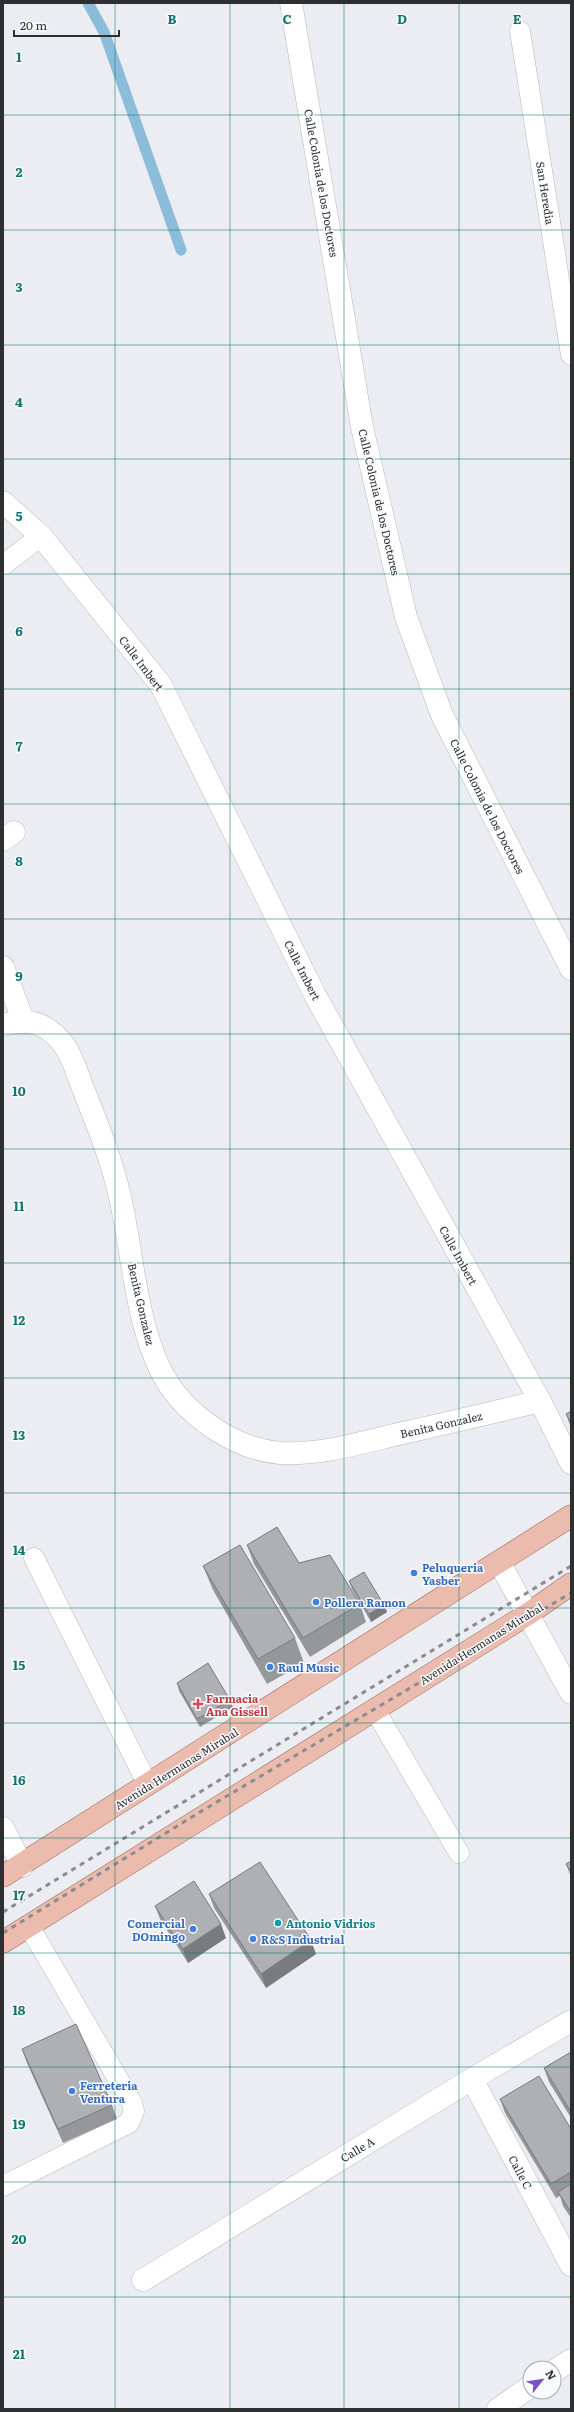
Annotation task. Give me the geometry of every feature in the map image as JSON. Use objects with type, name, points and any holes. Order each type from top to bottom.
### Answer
[{"type":"main road","name":"Avenida Hermanas Mirabal","points":[[12,1871],[571,1516]]},
{"type":"main road","name":"Avenida Hermanas Mirabal","points":[[3,1942],[528,1614],[571,1584]]},
{"type":"street","name":"Calle Colonia de los Doctores","points":[[291,3],[362,427],[406,617],[442,715],[571,969]]},
{"type":"street","name":"Calle Imbert","points":[[3,502],[41,536],[161,684],[315,995],[540,1401],[571,1463]]},
{"type":"street","points":[[3,967],[13,1022]]},
{"type":"street","name":"Benita Gonzalez","points":[[13,1022],[43,1026],[58,1037],[72,1060],[109,1155],[120,1196],[148,1337],[162,1372],[170,1384],[183,1403],[208,1426],[236,1441],[279,1453],[325,1451],[540,1401]]},
{"type":"street","points":[[499,1562],[571,1693]]},
{"type":"street","points":[[3,1828],[12,1871]]},
{"type":"street","name":"Calle A","points":[[143,2280],[472,2079],[571,2021]]},
{"type":"street","name":"Calle C","points":[[472,2079],[571,2265]]},
{"type":"street","points":[[562,2366],[571,2360]]},
{"type":"street","points":[[498,2409],[522,2392]]},
{"type":"lane","name":"San Heredia","points":[[520,31],[571,355]]},
{"type":"lane","points":[[3,565],[41,536]]},
{"type":"lane","points":[[34,1558],[148,1785]]},
{"type":"lane","points":[[375,1710],[459,1853]]},
{"type":"lane","points":[[3,2186],[129,2123],[134,2111],[132,2103],[29,1926]]},
{"type":"building","points":[[571,1411],[571,1423],[566,1414]]},
{"type":"building","name":"Pollera Ramon","points":[[277,1527],[299,1563],[330,1555],[360,1604],[303,1638],[247,1545]]},
{"type":"building","points":[[240,1545],[295,1638],[258,1659],[203,1566]]},
{"type":"building","points":[[364,1572],[384,1605],[369,1614],[349,1581]]},
{"type":"building","points":[[208,1663],[230,1700],[197,1719],[177,1683]]},
{"type":"building","points":[[571,1861],[571,1872],[566,1864]]},
{"type":"building","points":[[260,1862],[311,1940],[261,1974],[209,1894]]},
{"type":"building","name":"Comercial DOmingo","points":[[194,1881],[221,1924],[183,1949],[155,1906]]},
{"type":"building","name":"Ferreteria Ventura","points":[[76,2024],[112,2105],[58,2129],[22,2049]]},
{"type":"building","points":[[571,2052],[571,2112],[544,2068]]},
{"type":"building","points":[[539,2076],[571,2129],[571,2172],[551,2184],[500,2099]]},
{"type":"building","points":[[571,2184],[571,2212],[558,2192]]},
{"type":"waterway","points":[[88,3],[104,32],[181,250]]},
{"type":"railway","points":[[3,1912],[571,1566]]},
{"type":"railway","points":[[3,1933],[205,1809],[571,1593]]},
{"type":"place","name":"Peluqueria Yasber","points":[[414,1573]]},
{"type":"place","name":"Pollera Ramon","points":[[316,1602]]},
{"type":"place","name":"Raul Music","points":[[270,1667]]},
{"type":"place","name":"Farmacia Ana Gissell","points":[[198,1704]]},
{"type":"place","name":"Antonio Vidrios","points":[[278,1923]]},
{"type":"place","name":"Comercial DOmingo","points":[[193,1929]]},
{"type":"place","name":"R&S Industrial","points":[[253,1939]]},
{"type":"place","name":"Ferreteria Ventura","points":[[72,2091]]}]
